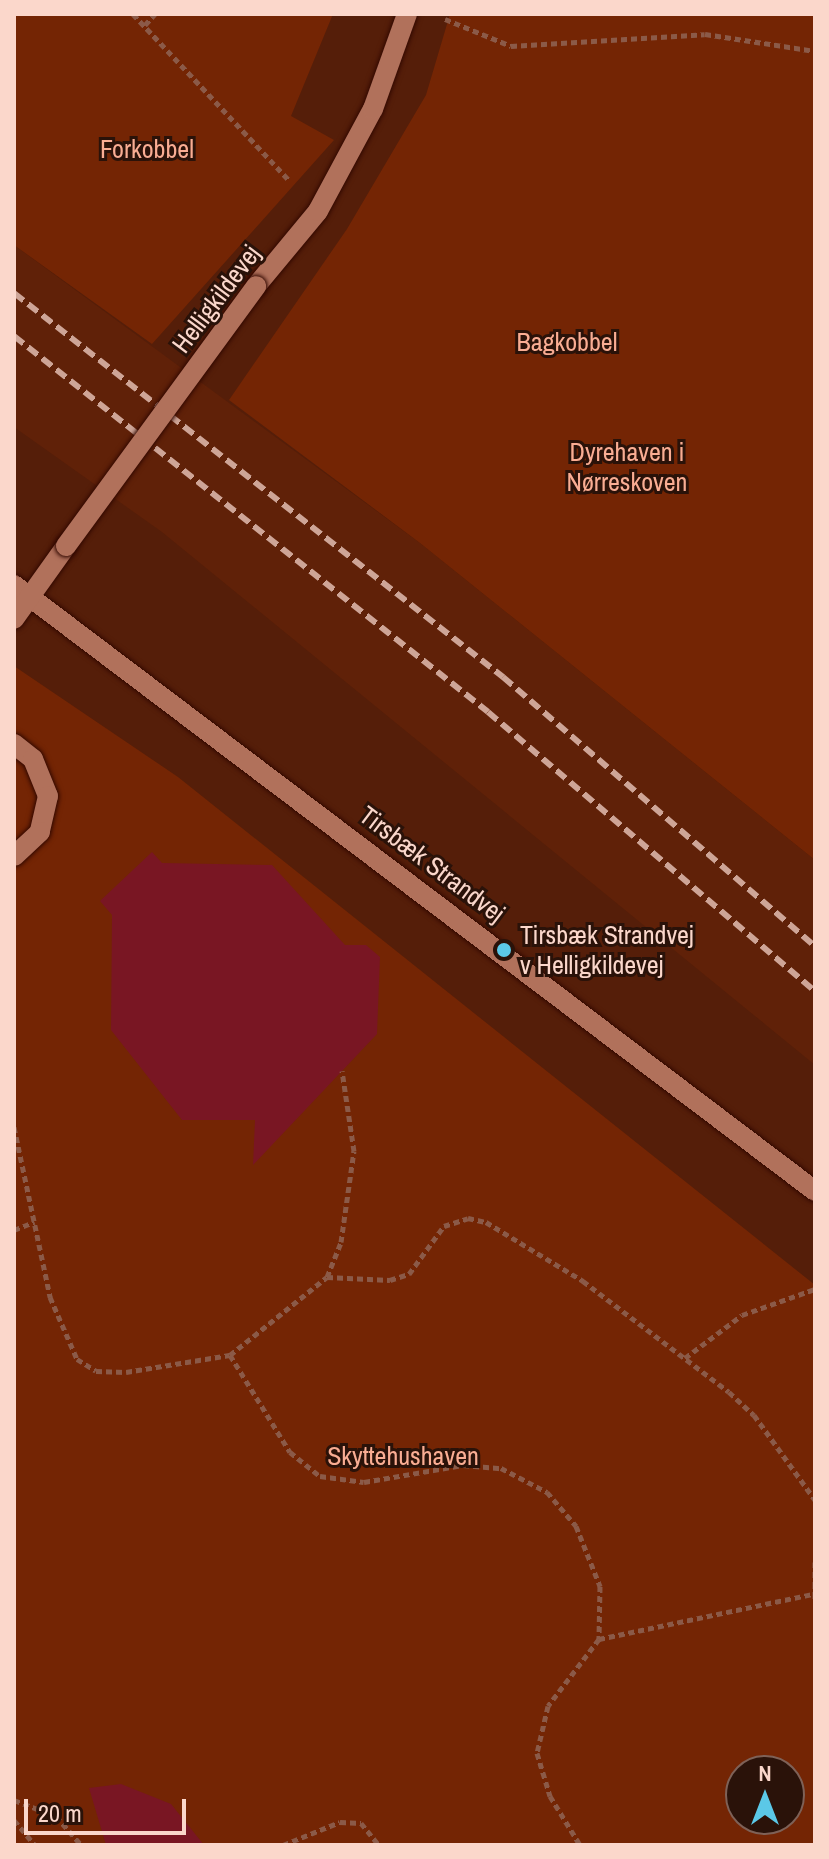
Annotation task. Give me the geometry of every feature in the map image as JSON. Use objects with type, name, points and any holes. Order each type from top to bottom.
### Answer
[{"type":"street","name":"Helligkildevej","points":[[14,619],[21,590],[66,546],[256,286],[318,211],[373,109],[407,14]]},
{"type":"street","name":"Tirsbæk Strandvej","points":[[21,590],[815,1191]]},
{"type":"street","points":[[14,744],[33,759],[48,796],[40,832],[14,856]]},
{"type":"path","points":[[133,14],[318,211]]},
{"type":"path","points":[[145,25],[155,14]]},
{"type":"path","points":[[433,14],[511,46],[705,34],[815,51]]},
{"type":"path","points":[[14,1127],[60,1329],[85,1366],[126,1372],[230,1355],[327,1277],[341,1242],[354,1151],[342,1071]]},
{"type":"path","points":[[327,1277],[390,1280],[409,1274],[444,1226],[468,1218],[486,1222],[583,1281],[754,1415],[815,1500]]},
{"type":"path","points":[[14,1230],[34,1222]]},
{"type":"path","points":[[685,1358],[742,1315],[815,1289]]},
{"type":"path","points":[[230,1355],[290,1452],[320,1476],[364,1482],[482,1464],[547,1492],[576,1526],[594,1564],[599,1639],[548,1706],[537,1742],[550,1796],[580,1845]]},
{"type":"path","points":[[599,1639],[814,1598],[815,1562]]},
{"type":"path","points":[[14,1800],[56,1816],[81,1845]]},
{"type":"path","points":[[14,1820],[35,1845]]},
{"type":"path","points":[[283,1845],[340,1822],[361,1823],[379,1845]]},
{"type":"shaded area","points":[[14,245],[420,543],[815,860],[815,1065],[162,532],[14,427]]},
{"type":"green space","name":"Forkobbel","points":[[14,14],[333,14],[291,116],[334,140],[152,344],[14,245]]},
{"type":"green space","name":"Bagkobbel","points":[[450,14],[815,14],[815,860],[420,543],[229,400],[347,229],[426,95]]},
{"type":"green space","name":"Skyttehushaven","points":[[14,666],[178,777],[815,1285],[815,1845],[14,1845]]},
{"type":"building","points":[[152,852],[162,863],[272,865],[345,945],[366,945],[380,957],[377,1034],[253,1165],[255,1120],[182,1120],[111,1030],[112,915],[100,901]]},
{"type":"building","points":[[121,1784],[171,1804],[204,1845],[106,1845],[89,1788]]},
{"type":"railway","points":[[14,293],[503,677],[815,946]]},
{"type":"railway","points":[[14,336],[488,712],[815,991]]},
{"type":"place","name":"Tirsbæk Strandvej v Helligkildevej","points":[[504,950]]},
{"type":"park label","name":"Dyrehaven i Nørreskoven","points":[[627,467]]}]
